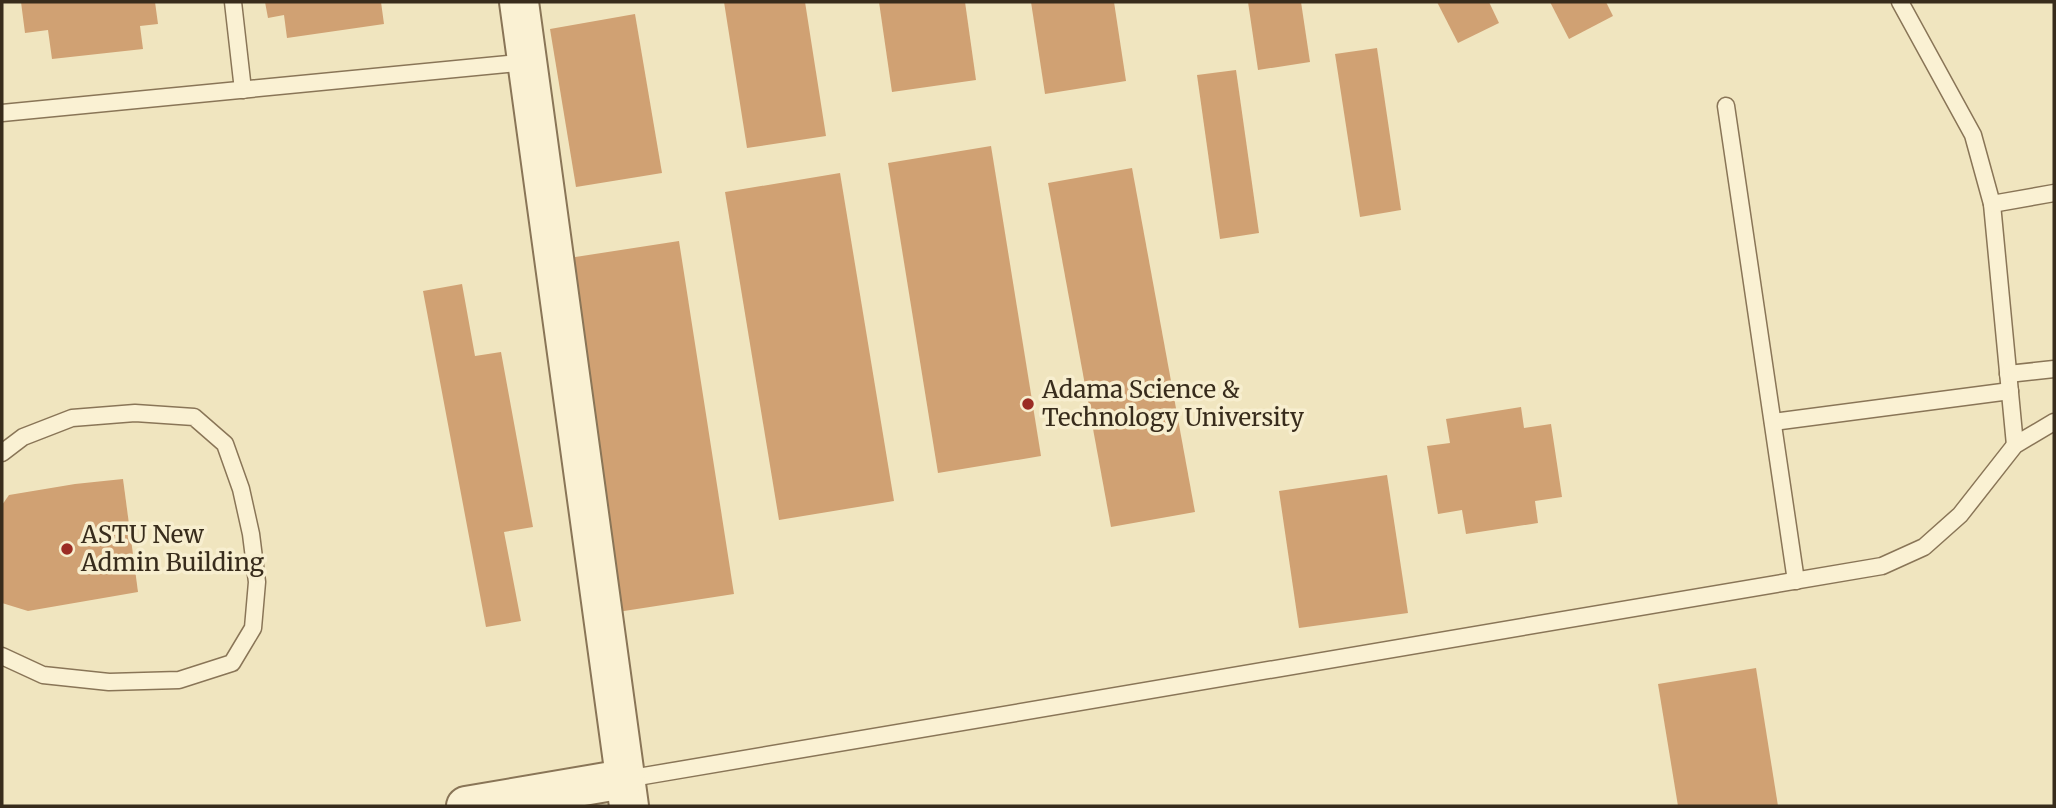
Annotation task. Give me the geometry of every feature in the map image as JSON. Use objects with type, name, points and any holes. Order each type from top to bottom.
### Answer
[{"type":"street","points":[[466,806],[627,793],[519,2]]},
{"type":"lane","points":[[233,2],[243,90]]},
{"type":"lane","points":[[1900,2],[1973,135],[1992,204],[2015,445]]},
{"type":"lane","points":[[2,113],[528,62]]},
{"type":"lane","points":[[1726,106],[1796,581]]},
{"type":"lane","points":[[1992,204],[2054,193]]},
{"type":"lane","points":[[2008,374],[2054,369]]},
{"type":"lane","points":[[1773,422],[2010,391]]},
{"type":"lane","points":[[2,453],[23,437],[72,418],[135,413],[194,417],[225,444],[241,489],[251,534],[257,582],[253,628],[232,663],[179,680],[109,682],[43,674],[2,656]]},
{"type":"lane","points":[[627,793],[1882,566],[1923,547],[1960,515],[2015,445],[2054,422]]},
{"type":"building","points":[[21,2],[155,2],[158,24],[140,26],[143,49],[52,59],[48,30],[25,33]]},
{"type":"building","points":[[265,2],[381,2],[384,24],[287,38],[284,15],[268,18]]},
{"type":"building","points":[[724,2],[805,2],[826,136],[747,148]]},
{"type":"building","points":[[879,2],[965,2],[976,80],[892,92]]},
{"type":"building","points":[[1031,2],[1114,2],[1126,81],[1045,94]]},
{"type":"building","points":[[1248,2],[1301,2],[1310,62],[1258,70]]},
{"type":"building","points":[[1437,2],[1489,2],[1499,23],[1458,43]]},
{"type":"building","points":[[1550,2],[1606,2],[1613,16],[1569,39]]},
{"type":"building","points":[[635,14],[662,173],[576,187],[550,29]]},
{"type":"building","points":[[1377,48],[1401,210],[1360,217],[1335,54]]},
{"type":"building","points":[[1236,70],[1259,233],[1220,239],[1197,75]]},
{"type":"building","points":[[991,146],[1041,456],[938,473],[888,163]]},
{"type":"building","points":[[1132,168],[1195,512],[1111,527],[1048,183]]},
{"type":"building","points":[[840,173],[894,501],[779,520],[725,192]]},
{"type":"building","points":[[679,241],[734,594],[611,613],[556,260]]},
{"type":"building","points":[[462,284],[475,356],[501,352],[533,527],[504,532],[521,621],[486,627],[423,291]]},
{"type":"building","points":[[1521,407],[1524,428],[1551,424],[1562,497],[1535,501],[1538,523],[1466,534],[1462,510],[1438,514],[1427,446],[1450,443],[1446,419]]},
{"type":"building","points":[[1387,475],[1408,613],[1299,628],[1279,491]]},
{"type":"building","name":"ASTU New Admin Building","points":[[123,479],[138,592],[28,611],[2,603],[2,505],[9,495]]},
{"type":"building","points":[[1756,668],[1778,806],[1678,806],[1658,684]]},
{"type":"place","name":"Adama Science & Technology University","points":[[1028,404]]},
{"type":"place","name":"ASTU New Admin Building","points":[[67,549]]}]
